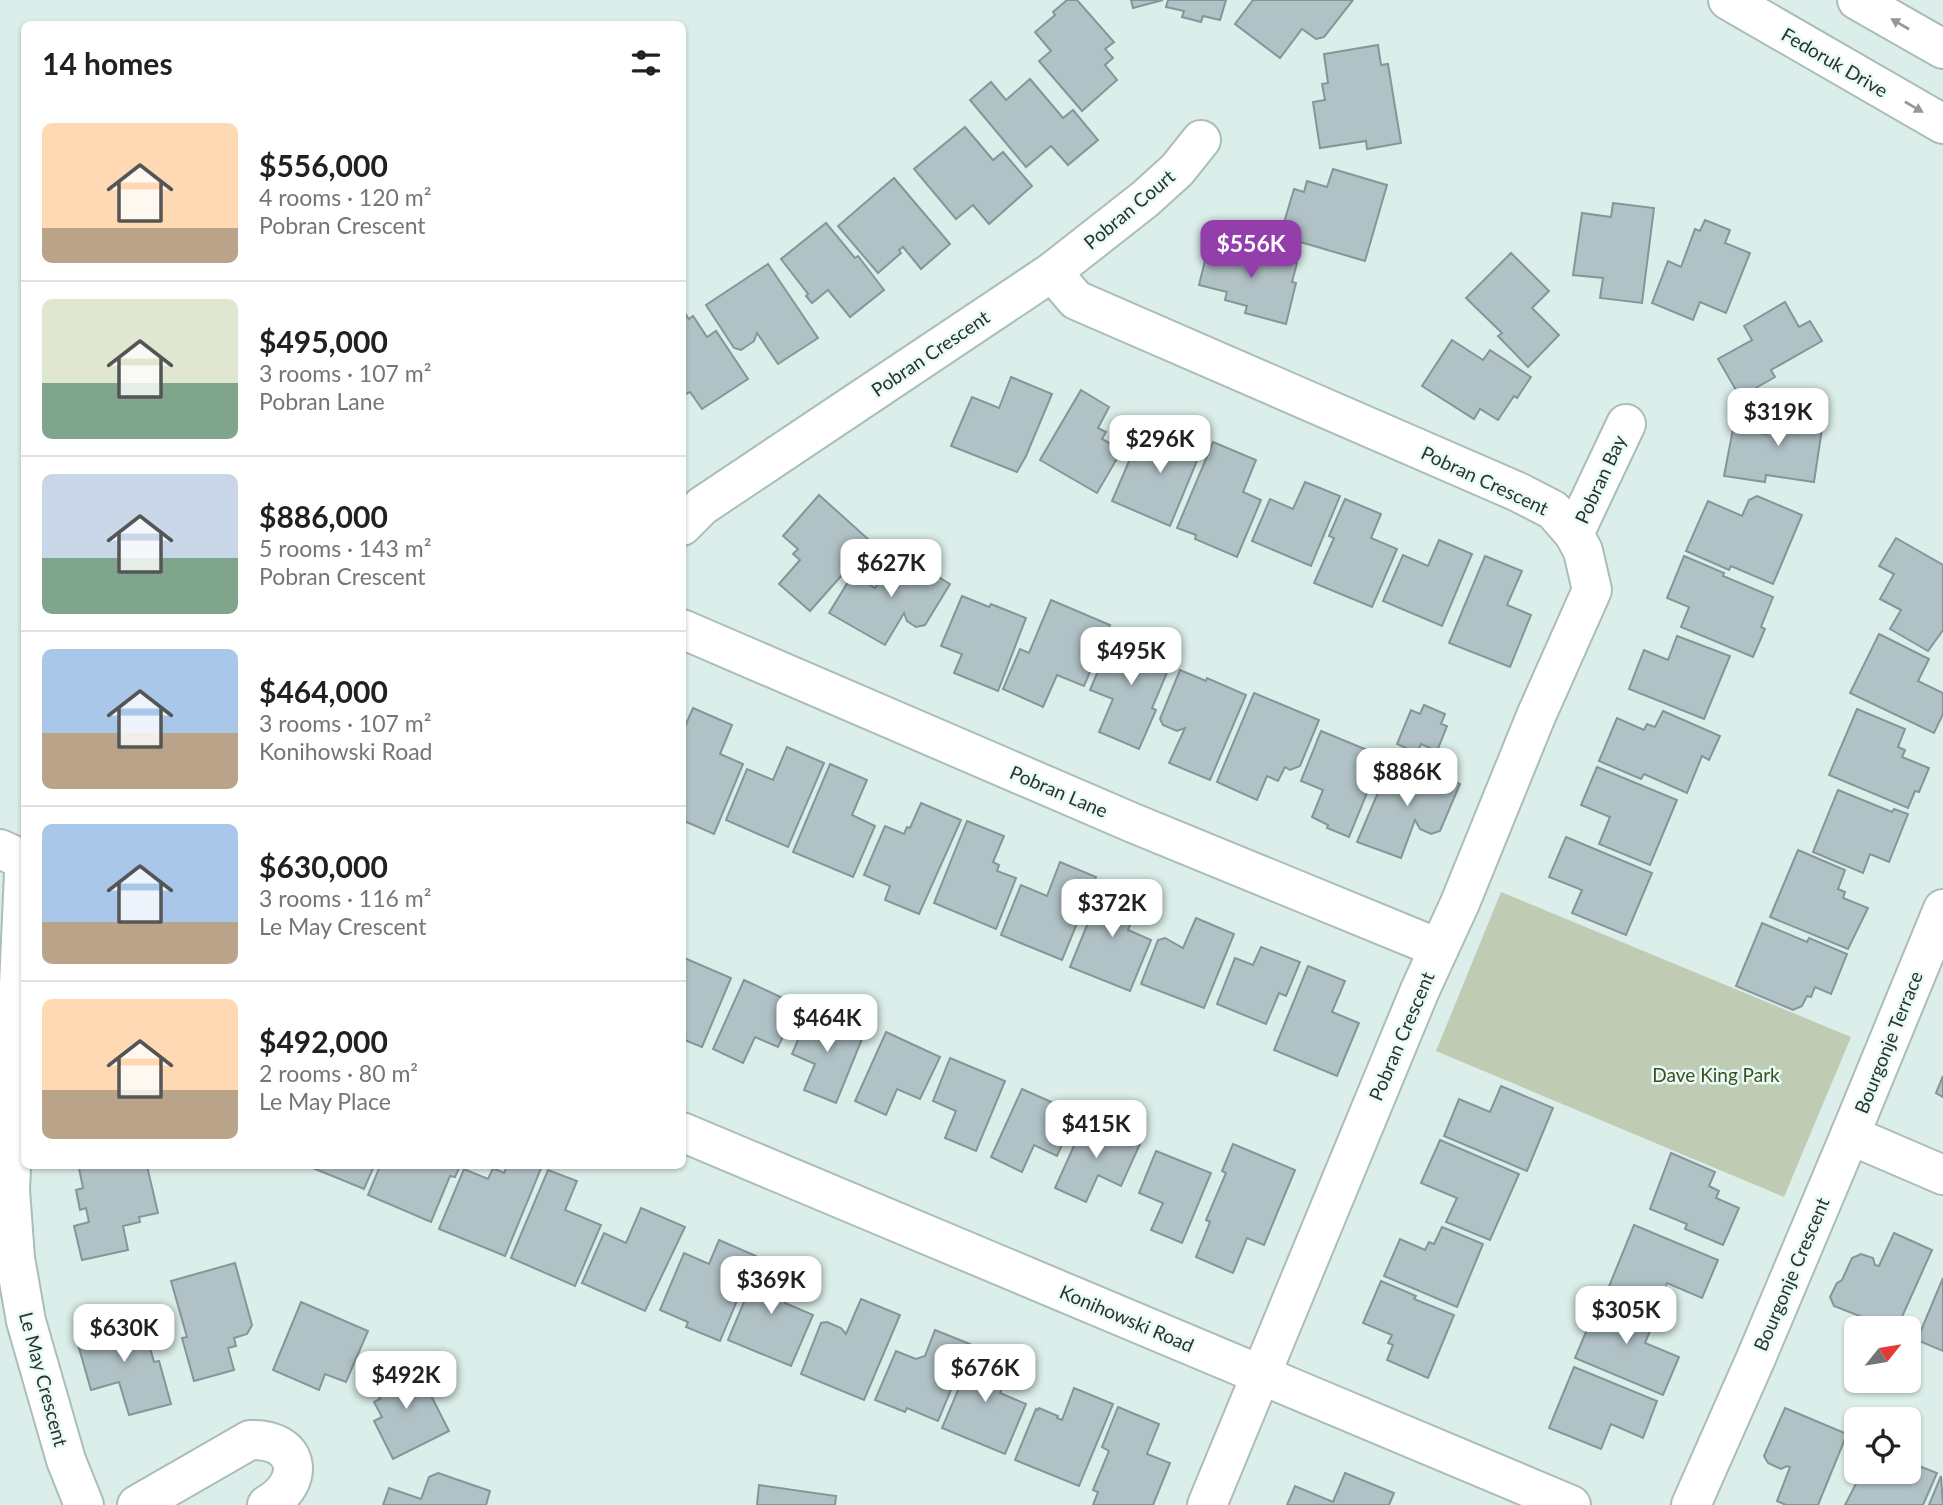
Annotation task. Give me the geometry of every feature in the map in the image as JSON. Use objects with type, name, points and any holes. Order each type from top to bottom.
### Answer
[{"type":"street","name":"Fedoruk Drive","points":[[1728,0],[1943,124]]},
{"type":"street","points":[[1857,0],[1943,49]]},
{"type":"street","name":"Pobran Court","points":[[1052,272],[1145,199],[1177,170],[1201,140]]},
{"type":"street","name":"Pobran Crescent","points":[[686,522],[702,506],[1052,272],[1076,300],[1518,492],[1553,510],[1574,534],[1583,551],[1592,590],[1531,729],[1460,903],[1438,948],[1261,1375]]},
{"type":"street","name":"Pobran Bay","points":[[1574,534],[1626,424]]},
{"type":"street","name":"Pobran Lane","points":[[686,631],[1133,823],[1438,948]]},
{"type":"street","points":[[0,849],[21,859]]},
{"type":"street","name":"Bourgonje Terrace","points":[[1850,1135],[1943,909]]},
{"type":"street","name":"Le May Crescent","points":[[21,940],[10,1189],[15,1258],[26,1321],[66,1460],[84,1505]]},
{"type":"street","name":"Konihowski Road","points":[[686,1134],[1571,1505]]},
{"type":"street","points":[[1850,1135],[1943,1175]]},
{"type":"street","name":"Bourgonje Crescent","points":[[1691,1505],[1850,1135]]},
{"type":"street","points":[[1207,1505],[1261,1375]]},
{"type":"street","points":[[137,1505],[250,1440],[266,1439],[281,1446],[291,1457],[294,1471],[290,1486],[267,1505]]},
{"type":"green space","name":"Dave King Park","points":[[1501,892],[1851,1037],[1784,1197],[1436,1051]]},
{"type":"building","points":[[1067,0],[1077,0],[1114,42],[1105,49],[1113,58],[1105,65],[1117,80],[1082,111],[1039,61],[1051,51],[1035,32],[1055,15],[1053,12]]},
{"type":"building","points":[[1131,0],[1163,0],[1133,8]]},
{"type":"building","points":[[1168,0],[1226,0],[1220,20],[1203,16],[1201,22],[1182,17],[1184,11],[1166,7]]},
{"type":"building","points":[[1253,0],[1353,0],[1324,37],[1316,39],[1302,29],[1280,58],[1235,24]]},
{"type":"building","points":[[1378,45],[1381,65],[1388,64],[1401,143],[1367,149],[1366,141],[1320,148],[1313,102],[1325,100],[1322,84],[1328,83],[1324,54]]},
{"type":"building","points":[[1030,79],[1063,118],[1073,110],[1098,140],[1068,165],[1051,146],[1026,167],[970,100],[991,82],[1006,100]]},
{"type":"building","points":[[965,127],[993,160],[1003,152],[1032,186],[989,224],[973,205],[956,219],[914,169]]},
{"type":"building","points":[[1333,169],[1387,185],[1365,261],[1280,236],[1294,189],[1304,192],[1307,181],[1327,187]]},
{"type":"building","points":[[894,178],[950,244],[921,269],[903,247],[899,250],[901,253],[878,273],[838,226]]},
{"type":"building","points":[[1613,203],[1654,208],[1642,303],[1600,298],[1603,278],[1573,275],[1582,213],[1611,217]]},
{"type":"building","points":[[1705,220],[1730,230],[1725,243],[1750,253],[1726,313],[1700,302],[1693,320],[1652,303],[1668,261],[1681,267],[1695,229],[1700,231]]},
{"type":"building","points":[[826,223],[855,258],[858,256],[884,290],[850,317],[828,290],[812,303],[781,259]]},
{"type":"building","points":[[1210,240],[1297,263],[1292,282],[1296,283],[1286,324],[1245,313],[1247,306],[1225,300],[1227,292],[1199,285]]},
{"type":"building","points":[[1511,253],[1549,291],[1532,308],[1559,335],[1528,367],[1498,336],[1502,333],[1466,298]]},
{"type":"building","points":[[768,264],[818,338],[778,364],[757,333],[754,341],[741,350],[734,348],[706,305]]},
{"type":"building","points":[[1785,302],[1799,327],[1810,321],[1822,341],[1771,370],[1775,377],[1740,397],[1718,359],[1752,340],[1744,326]]},
{"type":"building","points":[[686,315],[689,319],[693,316],[707,337],[716,331],[748,379],[702,409],[690,392],[686,394]]},
{"type":"building","points":[[1452,340],[1483,360],[1490,350],[1531,377],[1498,420],[1480,409],[1474,419],[1422,386]]},
{"type":"building","points":[[1011,377],[1052,394],[1017,472],[951,446],[972,397],[999,408]]},
{"type":"building","points":[[1081,390],[1109,407],[1098,428],[1106,432],[1102,439],[1122,450],[1097,493],[1040,460]]},
{"type":"building","points":[[1770,406],[1824,415],[1814,482],[1766,475],[1765,482],[1724,476],[1733,429],[1766,434]]},
{"type":"building","points":[[1167,422],[1206,439],[1170,526],[1112,501],[1135,447],[1153,455]]},
{"type":"building","points":[[1213,442],[1256,460],[1243,492],[1261,500],[1237,557],[1177,528]]},
{"type":"building","points":[[1305,482],[1340,496],[1311,566],[1252,541],[1270,499],[1293,509]]},
{"type":"building","points":[[819,495],[868,539],[846,564],[850,566],[810,611],[779,584],[800,560],[793,554],[798,549],[783,536]]},
{"type":"building","points":[[1757,496],[1802,515],[1773,584],[1731,566],[1729,570],[1686,551],[1708,501],[1742,516],[1749,500]]},
{"type":"building","points":[[1345,499],[1381,514],[1371,538],[1397,549],[1372,607],[1314,583],[1334,538],[1329,536]]},
{"type":"building","points":[[1896,538],[1943,565],[1943,630],[1928,651],[1890,629],[1901,610],[1880,599],[1894,574],[1879,566]]},
{"type":"building","points":[[1439,540],[1472,554],[1442,626],[1383,601],[1403,555],[1428,566]]},
{"type":"building","points":[[897,552],[950,584],[925,625],[916,627],[907,621],[904,613],[885,645],[829,613],[853,574],[875,588]]},
{"type":"building","points":[[1485,556],[1522,571],[1507,605],[1531,615],[1510,667],[1449,643]]},
{"type":"building","points":[[1684,556],[1773,597],[1761,627],[1765,629],[1753,657],[1681,627],[1689,607],[1667,598]]},
{"type":"building","points":[[962,596],[1026,618],[998,691],[954,673],[962,654],[941,646]]},
{"type":"building","points":[[1051,600],[1110,625],[1084,686],[1057,675],[1043,707],[1003,689],[1020,649],[1029,653]]},
{"type":"building","points":[[1115,631],[1174,656],[1152,708],[1156,710],[1139,749],[1099,732],[1113,699],[1090,690]]},
{"type":"building","points":[[1879,634],[1929,659],[1918,681],[1943,693],[1943,714],[1934,733],[1850,693]]},
{"type":"building","points":[[1677,636],[1730,656],[1704,719],[1629,689],[1644,650],[1668,660]]},
{"type":"building","points":[[1180,670],[1246,695],[1210,780],[1169,763],[1185,728],[1177,731],[1163,725],[1160,719]]},
{"type":"building","points":[[1254,693],[1319,720],[1300,766],[1290,770],[1285,767],[1278,781],[1267,776],[1257,800],[1217,782]]},
{"type":"building","points":[[1424,705],[1445,714],[1441,724],[1447,726],[1437,751],[1421,744],[1417,753],[1397,744],[1411,710],[1420,714]]},
{"type":"building","points":[[693,708],[732,725],[720,754],[743,764],[714,834],[686,822],[686,724]]},
{"type":"building","points":[[1857,709],[1905,729],[1898,747],[1905,750],[1902,757],[1929,768],[1919,792],[1915,791],[1908,808],[1829,775]]},
{"type":"building","points":[[1663,711],[1720,736],[1709,760],[1702,756],[1687,793],[1644,774],[1641,779],[1599,761],[1617,718],[1644,730],[1647,724],[1655,727]]},
{"type":"building","points":[[1321,731],[1382,756],[1349,837],[1327,828],[1328,825],[1312,817],[1323,790],[1301,781]]},
{"type":"building","points":[[787,747],[824,763],[788,847],[726,820],[747,769],[773,780]]},
{"type":"building","points":[[1394,762],[1423,775],[1425,769],[1460,784],[1440,831],[1431,834],[1420,829],[1415,820],[1401,858],[1357,842],[1385,776],[1388,777]]},
{"type":"building","points":[[830,764],[867,780],[852,815],[875,826],[853,877],[793,852]]},
{"type":"building","points":[[1597,767],[1677,800],[1650,865],[1599,844],[1610,817],[1581,805]]},
{"type":"building","points":[[1838,790],[1892,812],[1894,809],[1908,814],[1889,862],[1870,854],[1863,873],[1813,852]]},
{"type":"building","points":[[921,803],[961,820],[919,914],[885,900],[890,886],[864,875],[885,826],[904,834],[907,827],[910,828]]},
{"type":"building","points":[[967,821],[1004,836],[993,862],[999,865],[997,871],[1016,878],[996,929],[934,903]]},
{"type":"building","points":[[1566,837],[1652,873],[1626,935],[1572,913],[1582,890],[1549,877]]},
{"type":"building","points":[[1798,850],[1845,870],[1838,889],[1845,892],[1843,898],[1868,908],[1848,949],[1770,917]]},
{"type":"building","points":[[1060,862],[1096,877],[1062,960],[1001,935],[1021,885],[1047,896]]},
{"type":"building","points":[[1105,881],[1142,895],[1128,930],[1151,940],[1130,991],[1070,967]]},
{"type":"building","points":[[1196,918],[1234,934],[1204,1008],[1141,984],[1158,940],[1165,938],[1183,948]]},
{"type":"building","points":[[1762,923],[1807,942],[1809,938],[1847,954],[1831,994],[1815,987],[1811,997],[1807,996],[1802,1006],[1793,1010],[1736,986]]},
{"type":"building","points":[[1261,947],[1300,962],[1286,996],[1279,993],[1266,1024],[1217,1004],[1235,958],[1253,965]]},
{"type":"building","points":[[686,959],[731,978],[702,1047],[686,1041]]},
{"type":"building","points":[[1308,966],[1345,981],[1332,1012],[1359,1023],[1337,1076],[1274,1050]]},
{"type":"building","points":[[744,980],[798,1005],[778,1047],[755,1037],[743,1063],[713,1049]]},
{"type":"building","points":[[810,1011],[864,1034],[836,1103],[804,1090],[815,1064],[792,1054]]},
{"type":"building","points":[[886,1032],[940,1057],[920,1099],[897,1089],[886,1115],[855,1101]]},
{"type":"building","points":[[950,1058],[1005,1081],[976,1151],[945,1138],[956,1111],[933,1101]]},
{"type":"building","points":[[1943,1076],[1943,1097],[1936,1093]]},
{"type":"building","points":[[1501,1086],[1553,1108],[1527,1171],[1444,1136],[1459,1099],[1490,1112]]},
{"type":"building","points":[[1022,1089],[1076,1113],[1057,1156],[1034,1145],[1022,1172],[991,1157]]},
{"type":"building","points":[[1086,1119],[1140,1144],[1121,1186],[1098,1175],[1086,1202],[1055,1188]]},
{"type":"building","points":[[1440,1140],[1519,1174],[1490,1240],[1446,1222],[1457,1198],[1421,1183]]},
{"type":"building","points":[[1233,1144],[1295,1170],[1264,1245],[1247,1238],[1233,1273],[1196,1257],[1210,1222],[1206,1220],[1226,1173],[1222,1171]]},
{"type":"building","points":[[1156,1151],[1211,1173],[1182,1243],[1151,1230],[1163,1203],[1139,1193]]},
{"type":"building","points":[[1671,1153],[1715,1172],[1709,1186],[1719,1191],[1716,1198],[1739,1208],[1723,1245],[1685,1229],[1687,1224],[1650,1209]]},
{"type":"building","points":[[79,1169],[148,1169],[158,1213],[139,1217],[140,1222],[123,1226],[128,1250],[82,1260],[74,1226],[89,1222],[86,1208],[80,1210],[76,1190],[83,1188]]},
{"type":"building","points":[[315,1169],[373,1169],[364,1189]]},
{"type":"building","points":[[379,1169],[459,1169],[455,1177],[450,1176],[431,1222],[368,1195]]},
{"type":"building","points":[[464,1169],[488,1179],[493,1169],[504,1173],[506,1169],[541,1169],[505,1256],[439,1229]]},
{"type":"building","points":[[548,1170],[577,1181],[565,1210],[601,1225],[575,1286],[511,1258]]},
{"type":"building","points":[[641,1208],[685,1227],[645,1311],[582,1283],[604,1233],[626,1243]]},
{"type":"building","points":[[1634,1225],[1718,1260],[1702,1298],[1667,1283],[1657,1308],[1608,1289]]},
{"type":"building","points":[[1442,1227],[1483,1244],[1457,1307],[1384,1276],[1400,1239],[1425,1250],[1429,1242],[1434,1244]]},
{"type":"building","points":[[1894,1233],[1932,1250],[1902,1316],[1859,1316],[1834,1306],[1830,1297],[1852,1258],[1861,1254],[1873,1258],[1875,1265],[1879,1266]]},
{"type":"building","points":[[719,1240],[756,1256],[720,1341],[686,1327],[688,1322],[660,1310],[684,1253],[709,1264]]},
{"type":"building","points":[[762,1259],[798,1274],[785,1303],[813,1315],[791,1366],[728,1340]]},
{"type":"building","points":[[235,1263],[252,1325],[247,1334],[234,1338],[236,1346],[228,1348],[234,1370],[194,1381],[182,1338],[187,1337],[171,1281]]},
{"type":"building","points":[[1943,1278],[1943,1351],[1922,1342],[1922,1328]]},
{"type":"building","points":[[1381,1281],[1416,1296],[1414,1299],[1454,1315],[1428,1378],[1387,1360],[1393,1345],[1388,1343],[1392,1335],[1363,1323]]},
{"type":"building","points":[[1602,1294],[1656,1317],[1645,1343],[1679,1357],[1663,1395],[1575,1358]]},
{"type":"building","points":[[861,1299],[900,1315],[864,1400],[801,1374],[821,1323],[827,1322],[841,1328],[846,1334]]},
{"type":"building","points":[[301,1302],[368,1331],[346,1382],[325,1374],[319,1390],[273,1370]]},
{"type":"building","points":[[141,1315],[154,1362],[159,1361],[171,1404],[129,1415],[119,1382],[91,1390],[75,1334]]},
{"type":"building","points":[[935,1330],[970,1344],[938,1421],[907,1408],[905,1412],[875,1400],[896,1351],[916,1359],[925,1356]]},
{"type":"building","points":[[976,1348],[1013,1363],[1000,1393],[1026,1404],[1005,1454],[942,1428]]},
{"type":"building","points":[[413,1360],[449,1431],[393,1459],[374,1421],[382,1417],[374,1402],[380,1399],[371,1381]]},
{"type":"building","points":[[1574,1367],[1657,1401],[1643,1438],[1611,1424],[1601,1449],[1549,1428]]},
{"type":"building","points":[[1074,1388],[1113,1404],[1079,1486],[1015,1460],[1036,1409],[1058,1416],[1057,1418],[1062,1420]]},
{"type":"building","points":[[1118,1407],[1159,1424],[1147,1454],[1170,1463],[1153,1505],[1093,1505],[1098,1492],[1093,1490],[1109,1451],[1102,1447]]},
{"type":"building","points":[[1785,1408],[1844,1433],[1844,1441],[1818,1505],[1786,1505],[1777,1501],[1790,1467],[1781,1469],[1768,1463],[1764,1456]]},
{"type":"building","points":[[1921,1467],[1937,1473],[1923,1505],[1845,1505],[1856,1484],[1921,1484]]},
{"type":"building","points":[[438,1473],[490,1491],[486,1505],[383,1505],[389,1488],[421,1499],[429,1477]]},
{"type":"building","points":[[1345,1473],[1394,1493],[1389,1505],[1287,1505],[1295,1486],[1333,1502]]},
{"type":"building","points":[[1941,1476],[1943,1505],[1929,1505]]},
{"type":"building","points":[[759,1485],[836,1496],[835,1505],[757,1505]]}]
